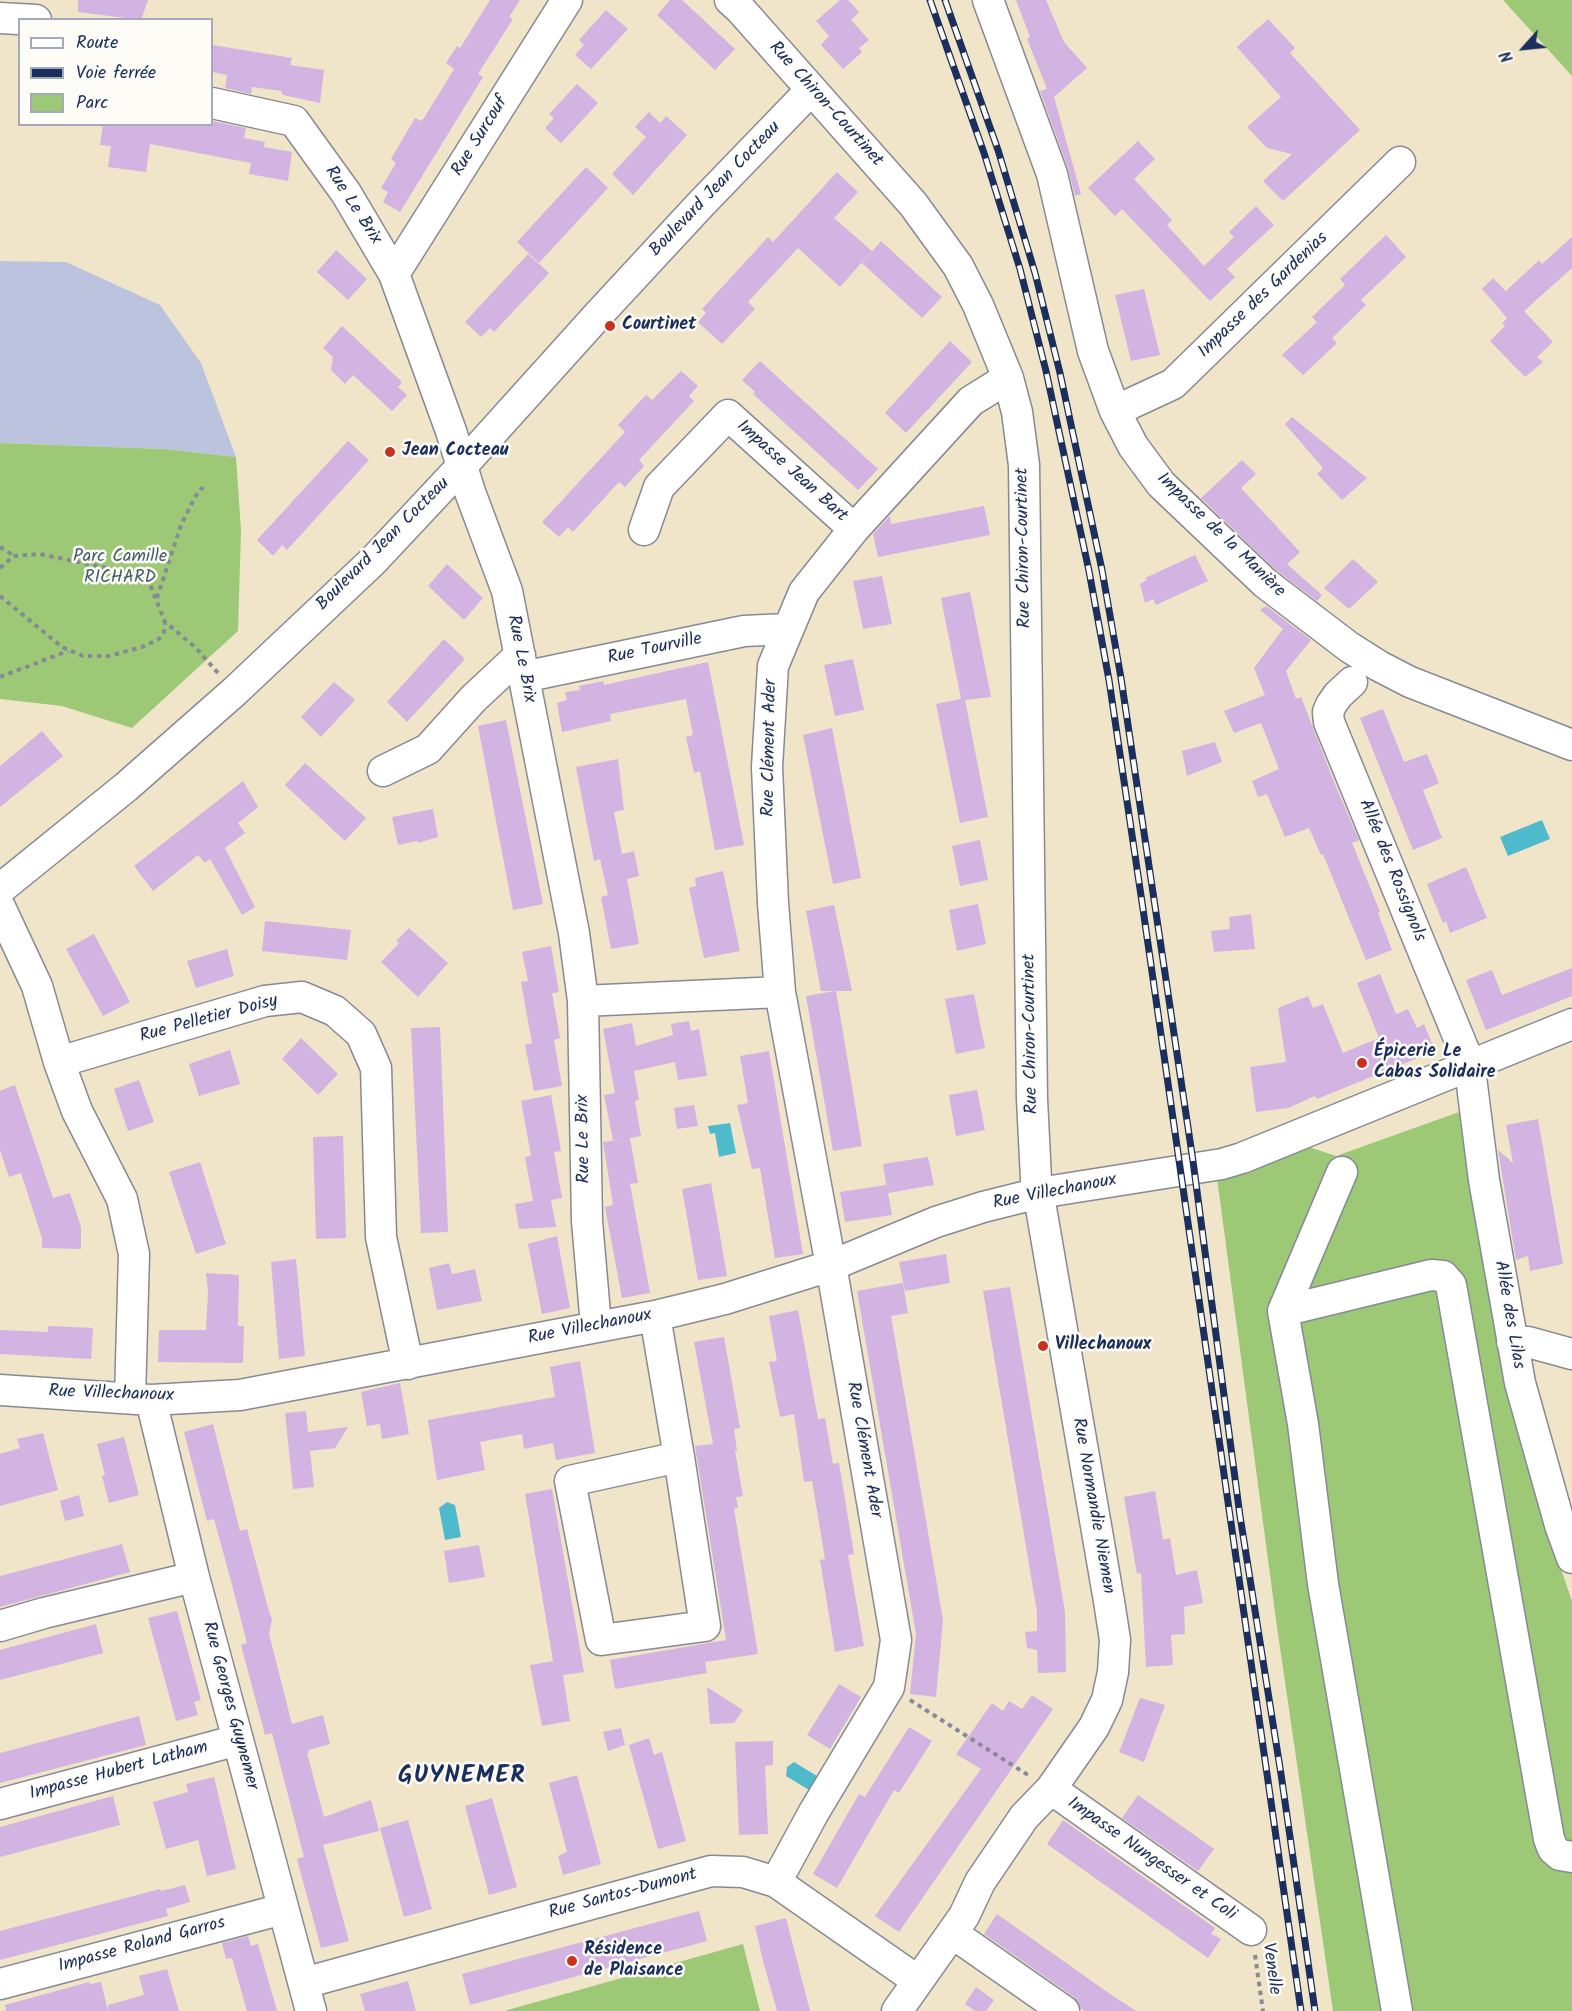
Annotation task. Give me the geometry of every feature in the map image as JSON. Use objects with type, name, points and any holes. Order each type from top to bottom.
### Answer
[{"type":"street","name":"Rue Surcouf","points":[[394,274],[567,0]]},
{"type":"street","name":"Rue Chiron-Courtinet","points":[[730,0],[914,204],[958,266],[978,305],[1008,378],[1017,412],[1024,465],[1032,1099],[1036,1179],[1039,1193]]},
{"type":"street","name":"Impasse de la Manière","points":[[988,0],[1052,174],[1093,351],[1115,411],[1133,446],[1161,483],[1265,583],[1379,666],[1410,682],[1572,745]]},
{"type":"street","points":[[0,18],[18,19]]},
{"type":"street","name":"Boulevard Jean Cocteau","points":[[0,889],[126,787],[234,692],[373,561],[462,466],[598,314],[811,90]]},
{"type":"street","name":"Rue Le Brix","points":[[213,103],[294,121],[346,193],[394,274],[507,591],[574,933],[583,1001],[587,1221],[596,1326]]},
{"type":"street","name":"Impasse des Gardenias","points":[[1115,411],[1173,384],[1400,162]]},
{"type":"street","name":"Rue Clément Ader","points":[[776,1882],[814,1812],[889,1687],[896,1640],[780,992],[772,903],[767,767],[773,666],[804,592],[854,529],[971,401],[1008,378]]},
{"type":"street","name":"Impasse Jean Bart","points":[[644,530],[659,488],[728,415],[854,529]]},
{"type":"street","name":"Rue Tourville","points":[[522,666],[744,631],[787,629]]},
{"type":"street","points":[[383,771],[428,749],[473,699],[522,666]]},
{"type":"street","name":"Allée des Rossignols","points":[[1352,682],[1338,694],[1331,705],[1328,712],[1329,722],[1469,1066]]},
{"type":"street","points":[[0,907],[37,986],[59,1062]]},
{"type":"street","points":[[583,1001],[780,992]]},
{"type":"street","name":"Rue Pelletier Doisy","points":[[59,1062],[265,1001],[302,997],[335,1011],[361,1034],[376,1068],[381,1237],[408,1364]]},
{"type":"street","name":"Rue Villechanoux","points":[[0,1390],[140,1399],[240,1395],[655,1316],[725,1299],[830,1266],[936,1222],[982,1207],[1039,1193],[1165,1174],[1222,1164],[1242,1158],[1572,1024]]},
{"type":"street","name":"Rue Georges Guynemer","points":[[59,1062],[77,1111],[123,1199],[134,1254],[140,1399],[194,1577],[311,2011]]},
{"type":"street","name":"Allée des Lilas","points":[[1469,1066],[1484,1180],[1520,1383],[1560,1525],[1572,1558]]},
{"type":"street","points":[[1342,1172],[1283,1311],[1303,1424],[1323,1584],[1397,2011]]},
{"type":"street","name":"Rue Normandie Niemen","points":[[897,2011],[958,1925],[980,1882],[1024,1817],[1046,1795],[1094,1727],[1107,1700],[1113,1672],[1114,1640],[1039,1193]]},
{"type":"street","points":[[1283,1311],[1431,1275],[1443,1276],[1451,1285],[1549,1839],[1553,1849],[1560,1855],[1572,1857]]},
{"type":"street","points":[[655,1316],[679,1457],[705,1626],[602,1640],[570,1481],[679,1457]]},
{"type":"street","points":[[1512,1342],[1528,1342],[1572,1354]]},
{"type":"street","points":[[0,1626],[44,1613],[194,1577]]},
{"type":"street","name":"Impasse Hubert Latham","points":[[0,1804],[238,1740]]},
{"type":"street","name":"Impasse Nungesser et Coli","points":[[1046,1795],[1251,1930]]},
{"type":"street","name":"Rue Santos-Dumont","points":[[304,1983],[711,1871],[743,1872],[776,1882],[918,1982]]},
{"type":"street","name":"Impasse Roland Garros","points":[[0,1984],[283,1909]]},
{"type":"street","points":[[958,1925],[1064,2011]]},
{"type":"path","points":[[156,598],[181,525],[202,487]]},
{"type":"path","points":[[0,547],[14,556]]},
{"type":"path","points":[[0,568],[14,556],[40,554],[136,574],[149,582],[165,622],[164,632],[159,639],[141,647],[109,656],[83,656],[68,651],[0,596]]},
{"type":"path","points":[[165,622],[195,647],[234,692]]},
{"type":"path","points":[[0,677],[68,651]]},
{"type":"path","points":[[889,1687],[1046,1795]]},
{"type":"path","name":"Venelle","points":[[1251,1930],[1263,2011]]},
{"type":"shaded area","points":[[0,261],[66,262],[160,305],[201,363],[236,457],[164,449],[0,443]]},
{"type":"green space","points":[[1503,0],[1572,0],[1572,76]]},
{"type":"green space","name":"Parc Camille RICHARD","points":[[0,443],[164,449],[236,457],[241,530],[238,631],[132,728],[62,706],[0,699]]},
{"type":"green space","points":[[1462,1111],[1550,1537],[1572,1601],[1572,2011],[1333,2011],[1277,1627],[1217,1178],[1237,1176],[1309,1147],[1336,1156]]},
{"type":"green space","points":[[743,1944],[760,2011],[504,2011]]},
{"type":"water","points":[[1542,820],[1550,839],[1508,856],[1500,837]]},
{"type":"water","points":[[730,1123],[736,1153],[719,1157],[715,1133],[710,1134],[708,1126]]},
{"type":"water","points":[[447,1502],[455,1505],[461,1537],[445,1540],[439,1508]]},
{"type":"water","points":[[794,1762],[817,1776],[809,1790],[786,1776],[787,1767]]},
{"type":"building","points":[[78,0],[148,0],[142,18],[78,12]]},
{"type":"building","points":[[490,0],[520,0],[509,17],[513,19],[478,74],[483,77],[400,212],[383,202],[388,192],[381,188],[396,163],[391,159],[415,118],[422,121],[437,97],[454,69],[446,63],[457,46],[460,48]]},
{"type":"building","points":[[670,0],[682,0],[735,49],[715,70],[657,15]]},
{"type":"building","points":[[840,0],[848,0],[859,12],[851,20],[869,40],[859,48],[862,52],[843,69],[821,45],[829,36],[816,21]]},
{"type":"building","points":[[1016,0],[1046,0],[1064,42],[1087,68],[1054,97],[1081,194],[1075,196],[1068,168],[1040,91],[1047,89],[1027,39],[1030,37]]},
{"type":"building","points":[[606,10],[628,29],[591,69],[575,55],[584,45],[579,40]]},
{"type":"building","points":[[1268,19],[1295,48],[1290,53],[1360,130],[1283,201],[1263,181],[1292,154],[1267,148],[1247,127],[1281,97],[1237,47]]},
{"type":"building","points":[[213,45],[292,58],[290,65],[324,70],[320,103],[283,95],[281,91],[252,87],[251,94],[225,88],[227,75],[213,72]]},
{"type":"building","points":[[577,84],[598,103],[561,143],[545,128],[554,118],[549,114]]},
{"type":"building","points":[[649,112],[660,123],[666,116],[687,135],[633,195],[612,174],[646,137],[635,127]]},
{"type":"building","points":[[213,121],[246,128],[244,138],[265,142],[264,147],[292,152],[288,181],[249,174],[251,163],[150,144],[146,172],[108,167],[111,146],[100,145],[103,126],[213,126]]},
{"type":"building","points":[[1138,141],[1155,159],[1134,179],[1172,220],[1167,225],[1204,266],[1234,237],[1229,232],[1256,206],[1274,225],[1227,269],[1235,277],[1210,301],[1122,209],[1115,216],[1088,188]]},
{"type":"building","points":[[586,167],[608,188],[539,263],[517,242]]},
{"type":"building","points":[[837,172],[858,192],[834,218],[872,251],[840,287],[798,248],[748,302],[755,309],[722,344],[698,322],[706,313],[702,309],[768,237],[773,242]]},
{"type":"building","points":[[1386,235],[1406,257],[1361,300],[1366,305],[1332,338],[1337,343],[1303,375],[1282,355],[1317,322],[1312,317],[1345,285],[1340,279]]},
{"type":"building","points":[[1572,237],[1572,268],[1524,311],[1553,342],[1537,357],[1543,362],[1525,377],[1490,341],[1505,326],[1502,323],[1507,318],[1482,289],[1493,278],[1506,291],[1539,260],[1542,264]]},
{"type":"building","points":[[881,241],[942,297],[922,318],[862,263]]},
{"type":"building","points":[[336,250],[367,279],[348,300],[317,272]]},
{"type":"building","points":[[528,254],[549,273],[494,332],[490,328],[481,337],[465,322]]},
{"type":"building","points":[[1144,289],[1160,355],[1131,361],[1115,295]]},
{"type":"building","points":[[342,326],[402,382],[398,387],[407,395],[392,411],[353,375],[345,384],[331,370],[333,357],[323,348]]},
{"type":"building","points":[[950,341],[972,362],[906,433],[885,413]]},
{"type":"building","points":[[760,361],[878,469],[858,490],[753,394],[755,392],[742,380]]},
{"type":"building","points":[[681,371],[698,386],[689,396],[694,401],[639,460],[644,466],[625,487],[619,482],[573,532],[568,527],[559,537],[542,522],[625,432],[618,425],[646,395],[652,400]]},
{"type":"building","points":[[1292,417],[1367,478],[1342,500],[1317,474],[1323,468],[1285,424]]},
{"type":"building","points":[[348,441],[369,460],[287,550],[282,545],[273,556],[257,540]]},
{"type":"building","points":[[1242,460],[1256,474],[1241,488],[1300,552],[1287,564],[1322,595],[1317,601],[1276,570],[1201,498]]},
{"type":"building","points":[[984,506],[990,535],[878,557],[873,534],[890,516],[891,524]]},
{"type":"building","points":[[1195,555],[1208,581],[1156,605],[1153,599],[1145,603],[1140,584],[1147,580],[1145,578]]},
{"type":"building","points":[[1353,559],[1378,582],[1349,609],[1324,588]]},
{"type":"building","points":[[447,564],[483,598],[464,620],[428,586]]},
{"type":"building","points":[[882,576],[892,624],[863,629],[853,581]]},
{"type":"building","points":[[970,592],[991,697],[965,700],[988,817],[960,823],[936,704],[961,699],[941,598]]},
{"type":"building","points":[[1266,606],[1311,640],[1286,671],[1296,699],[1301,697],[1359,840],[1352,843],[1380,912],[1378,913],[1392,950],[1366,960],[1323,854],[1321,855],[1309,828],[1285,837],[1267,794],[1258,797],[1252,781],[1279,769],[1261,723],[1234,733],[1224,711],[1265,695],[1254,668],[1283,629],[1260,610]]},
{"type":"building","points":[[444,639],[465,659],[407,722],[387,702]]},
{"type":"building","points":[[853,659],[864,710],[835,716],[824,665]]},
{"type":"building","points":[[708,662],[744,845],[715,850],[700,771],[694,773],[686,737],[693,735],[686,699],[610,714],[611,721],[562,732],[557,703],[567,700],[565,692],[580,690],[579,686],[603,681],[604,685]]},
{"type":"building","points":[[334,682],[355,700],[321,737],[301,717]]},
{"type":"building","points":[[1383,709],[1404,762],[1427,754],[1439,783],[1423,790],[1442,838],[1413,850],[1360,718]]},
{"type":"building","points":[[506,720],[543,904],[513,910],[478,726]]},
{"type":"building","points":[[832,728],[861,878],[833,884],[803,735]]},
{"type":"building","points":[[42,731],[63,756],[0,807],[0,766]]},
{"type":"building","points":[[1215,742],[1222,762],[1187,776],[1182,751]]},
{"type":"building","points":[[618,759],[624,810],[614,812],[622,854],[634,851],[639,876],[627,879],[639,944],[611,949],[601,897],[608,895],[600,859],[594,861],[576,767]]},
{"type":"building","points":[[305,763],[366,818],[345,841],[285,785]]},
{"type":"building","points":[[243,781],[258,807],[238,823],[245,833],[225,848],[255,907],[242,915],[210,859],[205,863],[198,855],[153,891],[134,866]]},
{"type":"building","points":[[433,809],[438,837],[418,843],[417,841],[398,845],[392,817]]},
{"type":"building","points":[[980,840],[988,880],[960,886],[952,846]]},
{"type":"building","points":[[1466,867],[1487,918],[1450,933],[1446,921],[1443,923],[1427,884]]},
{"type":"building","points":[[723,871],[740,951],[704,958],[689,888],[696,886],[695,878]]},
{"type":"building","points":[[978,904],[986,944],[957,951],[949,910]]},
{"type":"building","points":[[834,905],[852,991],[836,991],[862,1146],[833,1151],[806,996],[835,991],[821,991],[806,911]]},
{"type":"building","points":[[1251,914],[1255,949],[1214,952],[1211,931],[1230,929],[1229,917]]},
{"type":"building","points":[[265,921],[351,930],[347,960],[262,951]]},
{"type":"building","points":[[409,928],[448,963],[418,997],[381,962],[399,943],[396,941]]},
{"type":"building","points":[[94,934],[130,1002],[103,1016],[66,949]]},
{"type":"building","points":[[551,946],[559,992],[552,993],[560,1038],[554,1040],[562,1086],[534,1091],[525,1045],[532,1043],[521,982],[528,981],[522,952]]},
{"type":"building","points":[[227,949],[234,976],[196,988],[187,961]]},
{"type":"building","points":[[1572,968],[1572,996],[1486,1030],[1466,980],[1492,970],[1502,995]]},
{"type":"building","points":[[1380,974],[1396,1014],[1408,1009],[1417,1028],[1424,1024],[1435,1051],[1317,1099],[1315,1096],[1288,1108],[1256,1112],[1250,1067],[1286,1062],[1278,1008],[1308,996],[1313,1008],[1323,1004],[1343,1053],[1379,1038],[1357,983]]},
{"type":"building","points":[[974,994],[985,1048],[956,1054],[945,999]]},
{"type":"building","points":[[689,1021],[691,1031],[699,1029],[707,1076],[678,1080],[675,1062],[634,1071],[639,1100],[635,1101],[641,1136],[630,1138],[638,1183],[630,1184],[650,1293],[622,1298],[605,1207],[613,1205],[603,1142],[618,1140],[613,1140],[604,1095],[615,1093],[603,1029],[632,1023],[636,1046],[673,1035],[671,1024]]},
{"type":"building","points":[[440,1027],[448,1232],[421,1233],[411,1028]]},
{"type":"building","points":[[301,1038],[338,1074],[318,1095],[282,1059]]},
{"type":"building","points":[[230,1050],[240,1084],[199,1096],[189,1064]]},
{"type":"building","points":[[769,1051],[803,1254],[775,1258],[760,1168],[752,1169],[737,1105],[748,1103],[740,1056]]},
{"type":"building","points":[[139,1080],[154,1122],[128,1131],[114,1089]]},
{"type":"building","points":[[15,1085],[53,1198],[70,1193],[81,1227],[81,1249],[42,1248],[42,1238],[21,1173],[9,1177],[0,1150],[0,1091]]},
{"type":"building","points":[[977,1090],[985,1130],[956,1136],[949,1095]]},
{"type":"building","points":[[551,1095],[561,1151],[554,1152],[562,1198],[551,1200],[556,1227],[519,1229],[515,1204],[533,1201],[525,1157],[531,1156],[521,1101]]},
{"type":"building","points":[[694,1105],[698,1126],[677,1129],[674,1108]]},
{"type":"building","points":[[1538,1119],[1563,1264],[1530,1271],[1528,1256],[1516,1260],[1498,1150],[1513,1163],[1506,1125]]},
{"type":"building","points":[[343,1136],[346,1238],[316,1239],[313,1137]]},
{"type":"building","points":[[928,1157],[934,1185],[888,1193],[892,1215],[845,1222],[840,1192],[886,1185],[887,1190],[883,1164]]},
{"type":"building","points":[[200,1162],[226,1244],[196,1254],[169,1172]]},
{"type":"building","points":[[711,1183],[727,1276],[698,1280],[682,1189]]},
{"type":"building","points":[[557,1236],[570,1308],[542,1314],[528,1244]]},
{"type":"building","points":[[946,1254],[950,1283],[905,1291],[899,1262]]},
{"type":"building","points":[[296,1259],[305,1356],[279,1359],[271,1262]]},
{"type":"building","points":[[449,1263],[452,1274],[475,1269],[482,1301],[437,1310],[429,1268]]},
{"type":"building","points":[[206,1273],[239,1275],[238,1326],[244,1326],[243,1363],[158,1362],[159,1330],[206,1330],[208,1292]]},
{"type":"building","points":[[903,1283],[908,1313],[891,1316],[943,1620],[936,1697],[910,1694],[916,1634],[857,1291]]},
{"type":"building","points":[[1010,1287],[1065,1612],[1066,1672],[1038,1673],[1037,1650],[1027,1648],[1025,1632],[1037,1631],[1037,1612],[983,1291]]},
{"type":"building","points":[[798,1310],[818,1419],[825,1418],[833,1464],[839,1463],[854,1554],[848,1555],[864,1646],[835,1652],[820,1560],[825,1559],[812,1481],[804,1482],[794,1414],[780,1417],[769,1362],[777,1361],[769,1316]]},
{"type":"building","points":[[48,1326],[93,1328],[91,1359],[0,1354],[0,1330],[48,1332]]},
{"type":"building","points":[[724,1337],[740,1428],[734,1429],[737,1451],[735,1451],[743,1496],[736,1497],[738,1508],[734,1509],[758,1654],[705,1662],[707,1673],[615,1689],[610,1660],[726,1640],[695,1446],[713,1444],[694,1342]]},
{"type":"building","points":[[580,1361],[595,1453],[556,1460],[553,1443],[524,1449],[522,1434],[480,1442],[485,1470],[437,1480],[428,1420],[555,1397],[550,1367]]},
{"type":"building","points":[[400,1383],[409,1434],[382,1439],[380,1424],[367,1426],[361,1392]]},
{"type":"building","points":[[306,1411],[308,1432],[348,1427],[335,1448],[310,1451],[314,1487],[293,1489],[285,1413]]},
{"type":"building","points":[[213,1424],[240,1531],[247,1529],[272,1620],[269,1634],[292,1724],[323,1715],[330,1744],[308,1750],[309,1753],[307,1753],[324,1817],[371,1800],[379,1831],[323,1845],[349,1941],[321,1948],[297,1859],[304,1857],[272,1733],[265,1735],[241,1645],[247,1643],[231,1581],[214,1519],[207,1521],[184,1432]]},
{"type":"building","points":[[43,1433],[58,1490],[0,1506],[0,1454],[20,1448],[17,1439]]},
{"type":"building","points":[[124,1437],[139,1495],[109,1503],[97,1444]]},
{"type":"building","points":[[552,1489],[584,1672],[563,1675],[570,1721],[542,1726],[530,1665],[553,1661],[525,1494]]},
{"type":"building","points":[[1155,1491],[1163,1540],[1170,1538],[1176,1575],[1197,1570],[1203,1603],[1184,1607],[1185,1634],[1171,1635],[1173,1665],[1146,1667],[1141,1573],[1137,1574],[1124,1497]]},
{"type":"building","points":[[79,1495],[84,1516],[65,1521],[60,1501]]},
{"type":"building","points":[[122,1544],[130,1572],[0,1607],[0,1576]]},
{"type":"building","points":[[479,1545],[485,1577],[449,1583],[444,1551]]},
{"type":"building","points":[[177,1611],[201,1700],[194,1702],[198,1715],[176,1721],[148,1618]]},
{"type":"building","points":[[96,1624],[103,1653],[0,1680],[0,1650]]},
{"type":"building","points":[[839,1684],[861,1697],[830,1749],[807,1735]]},
{"type":"building","points":[[707,1687],[743,1710],[734,1723],[710,1724]]},
{"type":"building","points":[[1032,1695],[1053,1709],[899,1932],[875,1916],[981,1769],[956,1754],[992,1703],[1003,1711],[1009,1701],[1022,1709]]},
{"type":"building","points":[[1140,1698],[1165,1705],[1144,1762],[1119,1752]]},
{"type":"building","points":[[139,1716],[146,1745],[0,1783],[0,1753]]},
{"type":"building","points":[[909,1727],[932,1741],[899,1793],[894,1790],[837,1888],[813,1874],[859,1794],[865,1797]]},
{"type":"building","points":[[621,1728],[625,1745],[608,1751],[603,1732]]},
{"type":"building","points":[[649,1738],[654,1755],[662,1752],[686,1841],[658,1849],[629,1745]]},
{"type":"building","points":[[773,1741],[773,1765],[765,1766],[768,1834],[739,1835],[735,1742]]},
{"type":"building","points":[[577,1775],[601,1864],[563,1875],[558,1856],[567,1852],[549,1783]]},
{"type":"building","points":[[214,1777],[236,1869],[207,1876],[198,1840],[166,1849],[153,1802],[188,1792],[186,1784]]},
{"type":"building","points":[[1138,1795],[1214,1849],[1198,1871],[1122,1818]]},
{"type":"building","points":[[113,1796],[120,1825],[0,1857],[0,1827]]},
{"type":"building","points":[[492,1798],[517,1887],[489,1895],[465,1806]]},
{"type":"building","points":[[408,1820],[432,1909],[404,1917],[380,1828]]},
{"type":"building","points":[[1063,1820],[1215,1928],[1211,1934],[1221,1939],[1208,1958],[1047,1844]]},
{"type":"building","points":[[185,1885],[190,1902],[166,1909],[168,1916],[0,1960],[0,1931],[160,1889],[161,1891]]},
{"type":"building","name":"Résidence de Plaisance","points":[[699,1911],[707,1941],[470,2005],[462,1974]]},
{"type":"building","points":[[997,1914],[1136,2011],[1085,2011],[1080,2008],[1074,1997],[984,1934]]},
{"type":"building","points":[[786,1918],[810,2011],[777,2011],[763,1961],[755,1926]]},
{"type":"building","points":[[248,1936],[251,1946],[258,1944],[277,2011],[247,2011],[232,1958],[226,1959],[222,1943]]},
{"type":"building","points":[[167,1969],[179,2011],[108,2011],[108,2005],[144,1995],[139,1976]]},
{"type":"building","points":[[408,1981],[416,2011],[365,2011],[360,1994]]},
{"type":"building","points":[[89,1982],[90,1984],[101,1982],[108,2011],[6,2011],[5,2005]]},
{"type":"building","points":[[976,1987],[994,2000],[986,2011],[975,2011],[965,2004]]},
{"type":"railway","points":[[930,0],[984,153],[1020,269],[1046,371],[1089,571],[1109,680],[1143,909],[1301,2011]]},
{"type":"railway","points":[[945,0],[998,150],[1035,273],[1060,373],[1102,570],[1121,678],[1193,1161],[1240,1516],[1281,1774],[1315,2011]]},
{"type":"place","name":"Courtinet","points":[[610,326]]},
{"type":"place","name":"Jean Cocteau","points":[[390,452]]},
{"type":"place","name":"Épicerie Le Cabas Solidaire","points":[[1362,1063]]},
{"type":"place","name":"Villechanoux","points":[[1043,1346]]},
{"type":"place","name":"Résidence de Plaisance","points":[[572,1961]]},
{"type":"district","name":"GUYNEMER","points":[[462,1778]]}]
